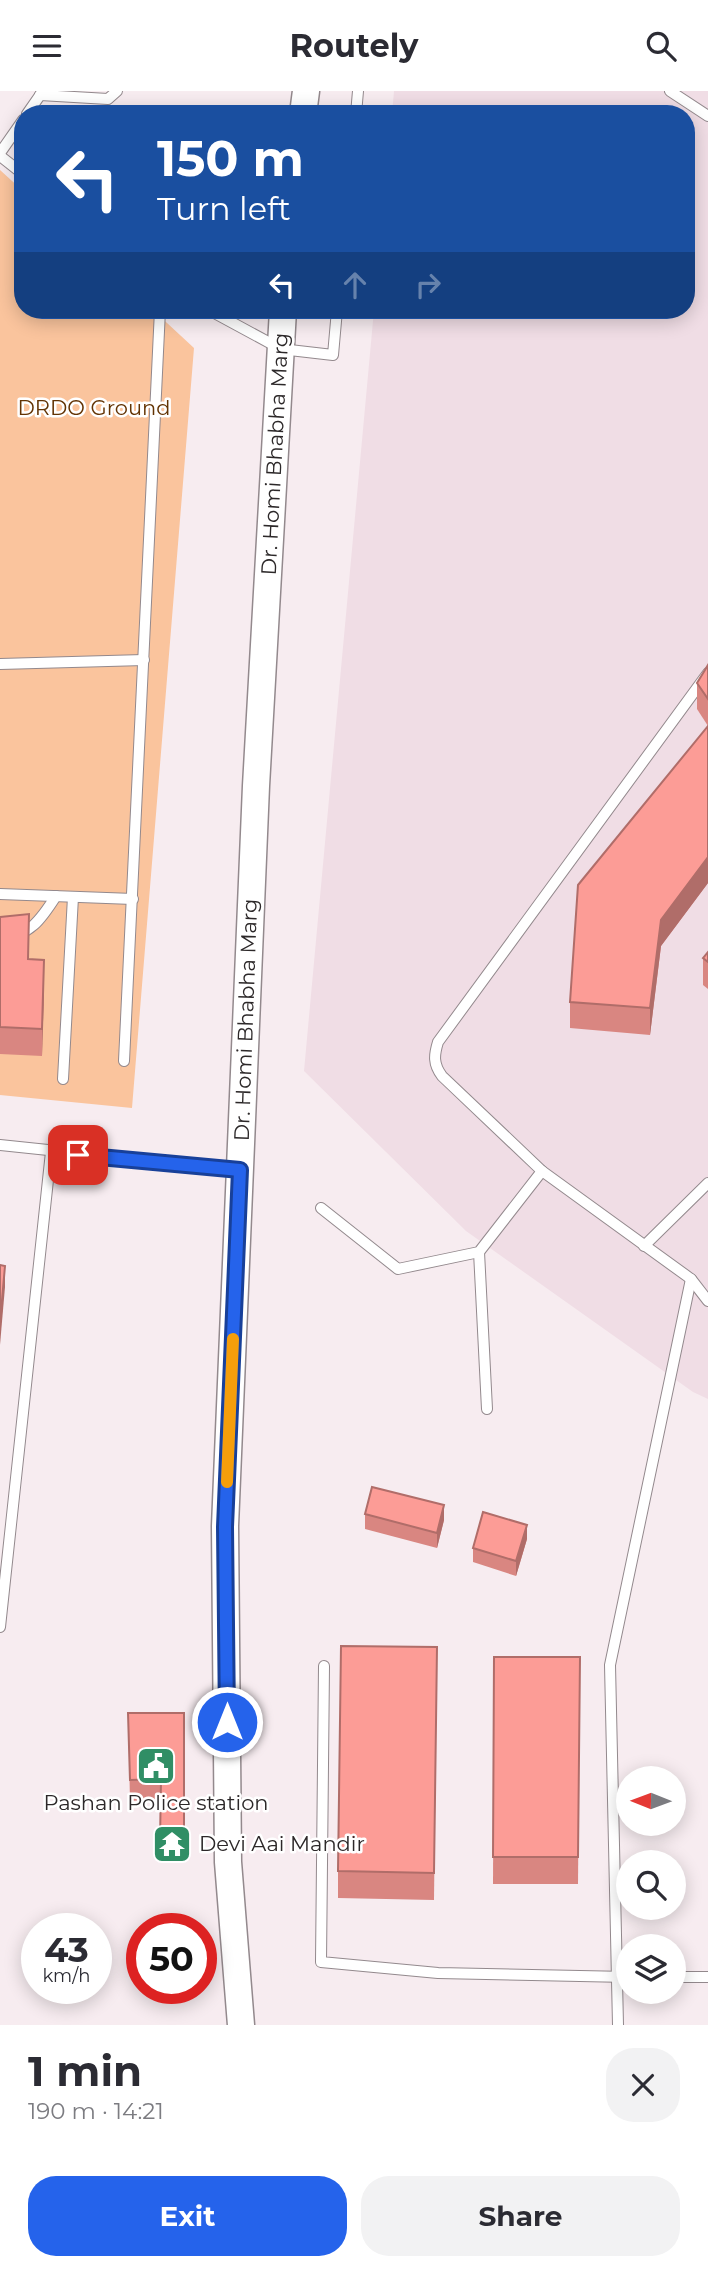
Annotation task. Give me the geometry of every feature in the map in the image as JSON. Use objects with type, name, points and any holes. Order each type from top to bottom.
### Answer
[{"type":"main road","name":"Dr. Homi Bhabha Marg","points":[[241,2025],[228,1862],[225,1527],[255,800],[283,319]]},
{"type":"lane","points":[[42,93],[108,99],[117,91]]},
{"type":"lane","points":[[670,91],[691,105]]},
{"type":"lane","points":[[14,134],[0,155],[14,167]]},
{"type":"lane","points":[[124,1061],[160,319]]},
{"type":"lane","points":[[226,319],[281,349],[333,355],[336,319]]},
{"type":"lane","points":[[0,664],[144,660]]},
{"type":"lane","points":[[708,673],[438,1042],[434,1060],[442,1076],[542,1171],[691,1279],[708,1301]]},
{"type":"lane","points":[[0,894],[133,899]]},
{"type":"lane","points":[[0,937],[10,938],[38,924],[56,896]]},
{"type":"lane","points":[[63,1079],[73,897]]},
{"type":"lane","points":[[0,1145],[240,1170]]},
{"type":"lane","points":[[0,1627],[51,1152]]},
{"type":"lane","points":[[321,1208],[398,1269],[479,1252],[542,1171]]},
{"type":"lane","points":[[644,1246],[708,1184]]},
{"type":"lane","points":[[479,1252],[486,1409]]},
{"type":"lane","points":[[621,1934],[610,1665],[691,1279]]},
{"type":"lane","points":[[324,1666],[321,1962],[438,1973],[616,1977]]},
{"type":"lane","points":[[686,1977],[708,1977]]},
{"type":"lane","points":[[618,2025],[620,2004]]},
{"type":"shaded area","points":[[394,91],[708,91],[708,1399],[693,1392],[466,1231],[304,1071],[373,319],[695,319],[695,105],[393,105]]},
{"type":"green space","name":"DRDO Ground","points":[[0,170],[14,183],[14,319],[163,319],[194,348],[132,1108],[0,1095]]},
{"type":"building","points":[[708,665],[708,699],[697,683]]},
{"type":"building","points":[[708,726],[708,857],[661,920],[650,1008],[570,1002],[578,885]]},
{"type":"building","points":[[29,914],[28,959],[44,960],[42,1029],[0,1027],[0,917]]},
{"type":"building","points":[[0,1265],[5,1266],[0,1323]]},
{"type":"building","points":[[372,1487],[444,1505],[437,1533],[365,1514]]},
{"type":"building","points":[[483,1512],[527,1525],[516,1561],[473,1548]]},
{"type":"building","points":[[341,1646],[437,1647],[434,1873],[338,1871]]},
{"type":"building","points":[[494,1657],[580,1657],[578,1857],[493,1857]]},
{"type":"building","points":[[128,1713],[184,1713],[184,1842],[160,1842],[161,1779],[130,1780]]},
{"type":"slow traffic","points":[[227,1482],[233,1339]]},
{"type":"place","name":"Pashan Police station","points":[[156,1766]]},
{"type":"place","name":"Devi Aai Mandir","points":[[172,1844]]},
{"type":"route","points":[[78,1155],[240,1170],[225,1527],[227,1722]]}]
